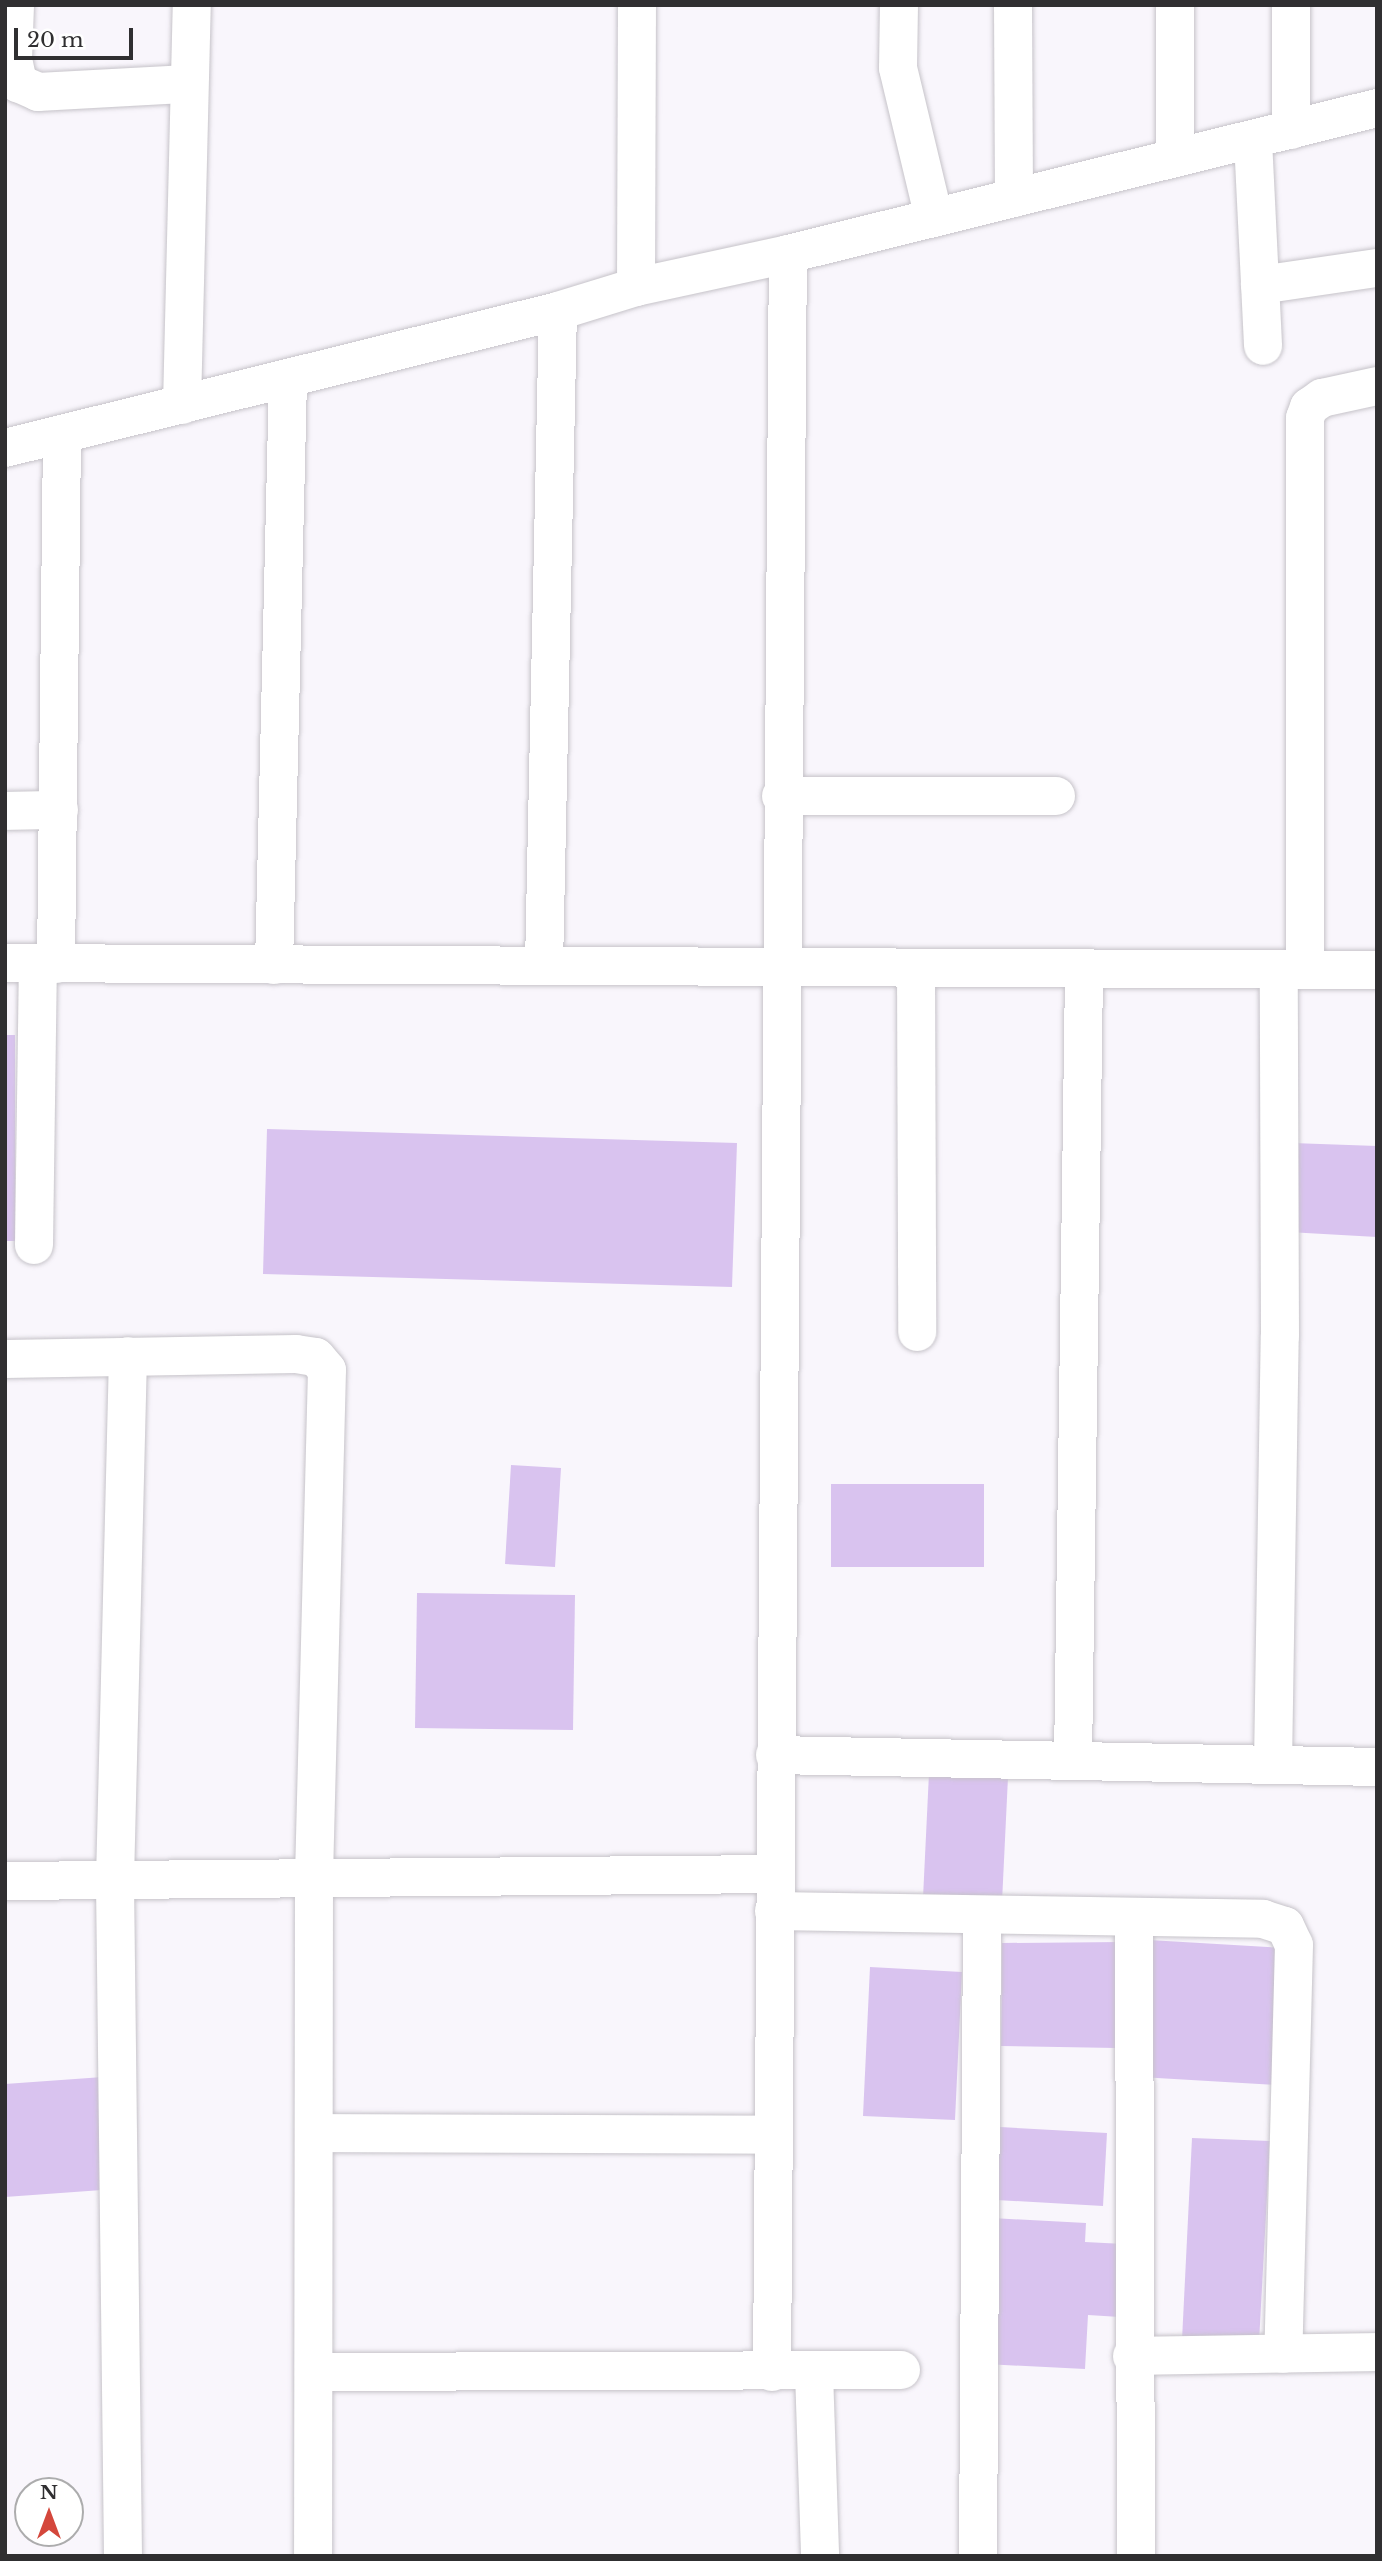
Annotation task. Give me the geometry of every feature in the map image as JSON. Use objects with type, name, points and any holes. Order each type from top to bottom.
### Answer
[{"type":"street","points":[[15,5],[13,59],[18,83],[38,92],[188,84]]},
{"type":"street","points":[[182,405],[192,5]]},
{"type":"street","points":[[636,287],[637,5]]},
{"type":"street","points":[[899,5],[898,68],[934,218]]},
{"type":"street","points":[[1013,5],[1014,198]]},
{"type":"street","points":[[1175,5],[1175,158]]},
{"type":"street","points":[[1291,5],[1291,130]]},
{"type":"street","points":[[5,448],[558,311],[636,287],[788,254],[1377,108]]},
{"type":"street","points":[[1254,140],[1263,346]]},
{"type":"street","points":[[772,2372],[781,796],[788,254]]},
{"type":"street","points":[[1260,285],[1377,268]]},
{"type":"street","points":[[544,966],[558,311]]},
{"type":"street","points":[[274,965],[288,379]]},
{"type":"street","points":[[1273,1765],[1280,1335],[1305,418],[1309,407],[1322,398],[1377,386]]},
{"type":"street","points":[[34,1245],[33,963],[59,810],[62,435]]},
{"type":"street","points":[[781,796],[1056,796]]},
{"type":"street","points":[[5,811],[59,810]]},
{"type":"street","points":[[33,963],[1377,970]]},
{"type":"street","points":[[916,968],[917,1332]]},
{"type":"street","points":[[1073,1761],[1084,970]]},
{"type":"street","points":[[5,1359],[296,1354],[316,1357],[327,1370],[314,1878],[313,2556]]},
{"type":"street","points":[[123,2556],[115,1880],[128,1356]]},
{"type":"street","points":[[775,1755],[1377,1768]]},
{"type":"street","points":[[5,1881],[314,1878],[774,1892],[982,1916],[1263,1919],[1285,1926],[1294,1945],[1283,2354]]},
{"type":"street","points":[[978,2556],[982,1916]]},
{"type":"street","points":[[1133,1919],[1132,2356],[1136,2556]]},
{"type":"street","points":[[314,2133],[773,2134]]},
{"type":"street","points":[[1132,2356],[1377,2352]]},
{"type":"street","points":[[314,2372],[901,2370]]},
{"type":"street","points":[[814,2372],[820,2556]]},
{"type":"building","points":[[5,1035],[15,1035],[15,1241],[5,1241]]},
{"type":"building","points":[[267,1129],[737,1143],[732,1287],[263,1274]]},
{"type":"building","points":[[1292,1143],[1377,1146],[1377,1237],[1288,1232]]},
{"type":"building","points":[[511,1465],[561,1468],[555,1567],[505,1564]]},
{"type":"building","points":[[831,1484],[984,1484],[984,1567],[831,1567]]},
{"type":"building","points":[[417,1593],[575,1595],[573,1730],[415,1728]]},
{"type":"building","points":[[929,1773],[1008,1777],[1002,1902],[923,1898]]},
{"type":"building","points":[[1149,1940],[1284,1948],[1276,2085],[1140,2077]]},
{"type":"building","points":[[1121,1942],[1116,2048],[1001,2046],[1002,1943]]},
{"type":"building","points":[[870,1967],[962,1972],[955,2120],[863,2116]]},
{"type":"building","points":[[103,2077],[102,2190],[5,2197],[5,2084]]},
{"type":"building","points":[[1000,2127],[1107,2133],[1103,2206],[996,2200]]},
{"type":"building","points":[[1192,2138],[1270,2141],[1259,2342],[1182,2340]]},
{"type":"building","points":[[992,2218],[1086,2223],[1085,2242],[1124,2244],[1120,2317],[1088,2315],[1085,2369],[985,2364]]}]
